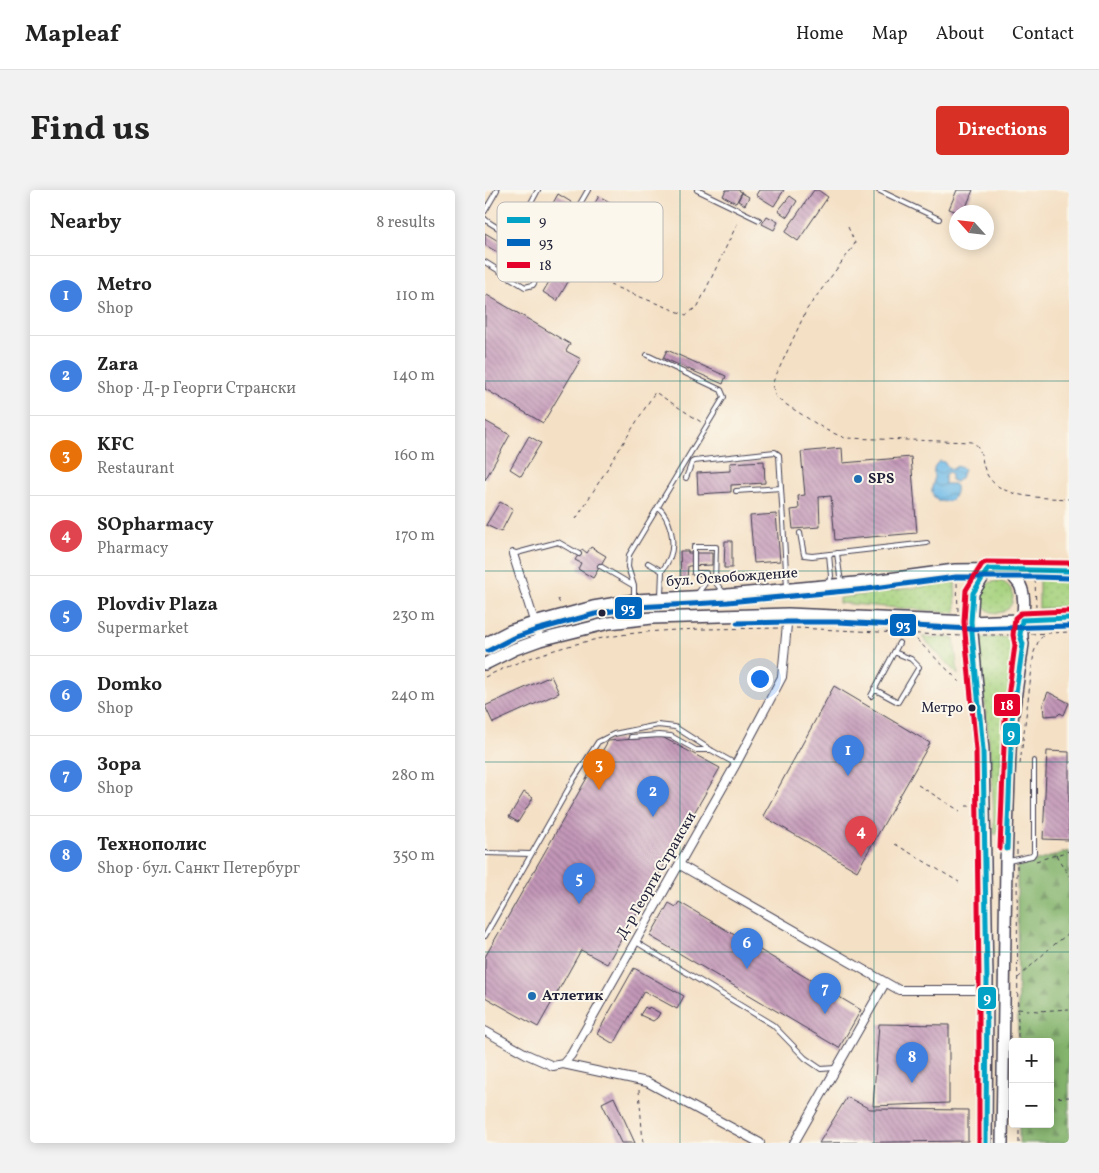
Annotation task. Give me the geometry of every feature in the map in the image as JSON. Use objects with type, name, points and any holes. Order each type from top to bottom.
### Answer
[{"type":"main road","points":[[986,1143],[983,750],[971,622],[973,593],[988,569]]},
{"type":"main road","name":"бул. Освобождение","points":[[485,644],[534,623],[593,607],[635,600],[727,595],[843,584],[955,570],[1007,569]]},
{"type":"main road","points":[[1007,569],[1069,571]]},
{"type":"main road","points":[[1002,1143],[1012,861],[1012,720],[1023,644],[1021,635],[1023,594],[1020,585],[1007,569]]},
{"type":"main road","points":[[485,664],[515,649],[540,640],[609,623],[652,618],[788,614],[971,622],[1069,618]]},
{"type":"street","points":[[513,554],[540,640]]},
{"type":"street","name":"Д-р Георги Странски","points":[[563,1064],[571,1055],[636,942],[736,764],[782,677],[788,614]]},
{"type":"street","points":[[680,864],[899,990],[986,990]]},
{"type":"street","points":[[793,1143],[838,1068],[885,983]]},
{"type":"street","points":[[485,1031],[528,1055],[553,1066],[563,1064],[647,1082],[760,1143]]},
{"type":"lane","points":[[485,211],[497,190]]},
{"type":"lane","points":[[531,202],[538,190]]},
{"type":"lane","points":[[581,202],[588,190]]},
{"type":"lane","points":[[697,190],[759,220]]},
{"type":"lane","points":[[878,190],[939,219]]},
{"type":"lane","points":[[485,218],[497,227]]},
{"type":"lane","points":[[485,262],[497,270]]},
{"type":"lane","points":[[516,282],[525,287],[533,285],[535,282]]},
{"type":"lane","points":[[635,600],[628,567],[629,555],[724,398],[721,390],[647,355]]},
{"type":"lane","points":[[686,478],[693,461],[775,452],[779,455],[788,589]]},
{"type":"lane","points":[[736,491],[781,488]]},
{"type":"lane","points":[[658,507],[663,511],[672,535],[673,547],[670,558],[662,572],[661,598]]},
{"type":"lane","points":[[800,533],[803,555],[812,556],[927,543]]},
{"type":"lane","points":[[513,554],[559,542],[579,554]]},
{"type":"lane","points":[[695,596],[706,582],[706,573],[694,573],[694,547],[716,547],[715,582],[727,595]]},
{"type":"lane","points":[[837,553],[843,584]]},
{"type":"lane","points":[[827,585],[831,576],[829,554]]},
{"type":"lane","points":[[648,563],[662,572]]},
{"type":"lane","points":[[600,566],[633,586]]},
{"type":"lane","points":[[871,696],[899,643]]},
{"type":"lane","points":[[874,689],[898,702],[919,667],[911,659],[894,652]]},
{"type":"lane","points":[[485,936],[597,742],[614,734],[658,725],[675,727],[736,764]]},
{"type":"lane","points":[[631,737],[671,736],[696,750],[711,750]]},
{"type":"lane","points":[[1012,861],[1032,856],[1034,853],[1034,761]]},
{"type":"lane","points":[[485,853],[531,854]]},
{"type":"lane","points":[[636,942],[773,1025],[805,1058],[821,1069],[838,1068]]},
{"type":"path","points":[[610,285],[686,315],[698,306],[738,222]]},
{"type":"path","points":[[848,227],[855,243],[807,309],[771,384],[776,398],[826,430],[845,438],[973,442],[978,445],[985,469],[989,478],[996,486],[1028,496],[1069,499]]},
{"type":"path","points":[[576,519],[655,392],[707,426]]},
{"type":"path","points":[[1035,577],[1036,608]]},
{"type":"path","points":[[957,583],[958,611]]},
{"type":"path","points":[[485,677],[534,657],[610,637],[660,631],[787,628],[963,636]]},
{"type":"path","points":[[1040,634],[1069,632]]},
{"type":"path","points":[[910,633],[961,683]]},
{"type":"path","points":[[1020,772],[1034,652],[1038,642],[1045,633]]},
{"type":"path","points":[[981,635],[1016,635]]},
{"type":"path","points":[[918,785],[960,810]]},
{"type":"path","points":[[966,806],[971,806]]},
{"type":"path","points":[[1017,842],[1012,861],[1018,1038]]},
{"type":"path","points":[[895,844],[959,882]]},
{"type":"path","points":[[1033,862],[1069,851]]},
{"type":"path","points":[[1056,855],[1069,876]]},
{"type":"path","points":[[1016,978],[1069,933]]},
{"type":"path","points":[[1018,1009],[1038,1011],[1069,1009]]},
{"type":"path","points":[[638,1079],[643,1143]]},
{"type":"path","points":[[1054,1098],[1069,1097]]},
{"type":"path","points":[[1019,1128],[1019,1143]]},
{"type":"green space","points":[[1039,577],[1069,577],[1069,606],[1039,609]]},
{"type":"green space","points":[[997,581],[1009,585],[1013,597],[1009,609],[997,613],[985,609],[981,597],[985,585]]},
{"type":"green space","points":[[955,582],[956,613],[839,603],[839,598]]},
{"type":"green space","points":[[922,637],[954,638],[958,675]]},
{"type":"green space","points":[[1016,637],[1002,742],[997,834],[994,834],[991,761],[977,638]]},
{"type":"green space","points":[[1069,851],[1069,1143],[1019,1143],[1019,1128],[1054,1128],[1054,1038],[1018,1038],[1017,867]]},
{"type":"water","points":[[940,461],[944,462],[951,470],[957,466],[964,469],[961,478],[956,482],[951,480],[951,473],[948,472],[945,475],[945,484],[954,484],[956,486],[956,493],[954,497],[945,502],[933,496],[932,491],[934,469]]},
{"type":"building","points":[[726,190],[742,192],[736,203],[723,196]]},
{"type":"building","points":[[759,190],[784,190],[774,206],[756,195]]},
{"type":"building","points":[[814,190],[818,190],[828,197],[798,241],[785,232]]},
{"type":"building","points":[[957,190],[973,190],[967,205],[951,205]]},
{"type":"building","points":[[742,193],[749,197],[745,205],[738,201]]},
{"type":"building","points":[[558,194],[571,202],[554,202]]},
{"type":"building","points":[[599,196],[610,202],[596,202]]},
{"type":"building","points":[[790,196],[797,201],[787,217],[778,211]]},
{"type":"building","points":[[767,216],[778,222],[774,230],[762,224]]},
{"type":"building","points":[[485,233],[497,240],[497,252],[485,245]]},
{"type":"building","points":[[549,282],[568,282],[557,301],[543,292]]},
{"type":"building","points":[[487,295],[570,344],[566,351],[581,359],[543,423],[485,389],[485,298]]},
{"type":"building","points":[[667,350],[726,376],[723,384],[663,358]]},
{"type":"building","points":[[485,421],[510,435],[485,480]]},
{"type":"building","points":[[529,436],[541,443],[521,476],[510,469]]},
{"type":"building","name":"SPS","points":[[842,448],[843,463],[911,457],[917,533],[835,540],[831,496],[819,497],[820,527],[793,529],[791,510],[799,509],[798,496],[805,495],[801,452]]},
{"type":"building","points":[[764,461],[765,483],[731,485],[731,492],[698,494],[697,473],[730,471],[730,463]]},
{"type":"building","points":[[500,502],[513,509],[501,532],[486,525]]},
{"type":"building","points":[[776,514],[780,561],[754,563],[750,516]]},
{"type":"building","points":[[725,541],[732,541],[732,568],[724,568]]},
{"type":"building","points":[[591,547],[606,556],[593,578],[578,569],[581,563],[575,560],[582,549],[587,553]]},
{"type":"building","points":[[680,551],[712,553],[712,565],[688,566],[687,580],[681,580]]},
{"type":"building","points":[[551,676],[559,693],[493,723],[485,706]]},
{"type":"building","points":[[834,686],[930,743],[857,871],[763,816]]},
{"type":"building","points":[[1048,692],[1069,703],[1064,715],[1060,713],[1058,715],[1044,716],[1043,704]]},
{"type":"building","points":[[662,737],[720,768],[607,964],[581,950],[538,1027],[485,997],[485,957],[608,741]]},
{"type":"building","points":[[1047,751],[1069,752],[1069,840],[1043,839]]},
{"type":"building","points":[[524,792],[533,798],[518,822],[509,817]]},
{"type":"building","points":[[679,902],[861,1010],[839,1048],[650,936],[669,903],[676,907]]},
{"type":"building","points":[[634,968],[684,996],[677,1009],[644,991],[614,1044],[597,1034]]},
{"type":"building","points":[[645,1007],[660,1013],[657,1018],[653,1021],[640,1015]]},
{"type":"building","points":[[879,1024],[949,1025],[949,1103],[873,1106]]},
{"type":"building","points":[[614,1097],[635,1143],[621,1143],[602,1103]]},
{"type":"building","points":[[847,1097],[870,1109],[968,1110],[968,1141],[819,1143]]},
{"type":"transit line","name":"18","points":[[979,1143],[976,750],[964,622],[966,590],[982,564],[986,562],[1069,563]]},
{"type":"transit line","name":"9","points":[[988,569],[1069,571]]},
{"type":"transit line","name":"9","points":[[986,1143],[987,979],[983,750],[971,622],[973,593],[988,569]]},
{"type":"transit line","name":"93","points":[[488,651],[513,638],[536,630],[595,614],[636,607],[728,602],[867,589],[956,577],[1069,578]]},
{"type":"transit line","name":"18","points":[[1000,849],[1005,720],[1015,645],[1013,635],[1015,618],[1021,613],[1069,611]]},
{"type":"transit line","name":"9","points":[[1022,620],[1069,618]]},
{"type":"transit line","name":"9","points":[[1007,849],[1012,720],[1023,644],[1020,635],[1022,620]]},
{"type":"transit line","name":"93","points":[[737,623],[838,622],[971,629],[1069,626]]},
{"type":"place","name":"SPS","points":[[858,479]]},
{"type":"place","name":"Метро","points":[[972,708]]},
{"type":"place","name":"Metro","points":[[848,776]]},
{"type":"place","name":"KFC","points":[[599,790]]},
{"type":"place","name":"Zara","points":[[653,817]]},
{"type":"place","name":"SOpharmacy","points":[[861,857]]},
{"type":"place","name":"Plovdiv Plaza","points":[[579,904]]},
{"type":"place","name":"Domko","points":[[747,969]]},
{"type":"place","name":"Атлетик","points":[[532,996]]},
{"type":"place","name":"Зора","points":[[825,1014]]},
{"type":"place","name":"Технополис","points":[[912,1083]]}]
